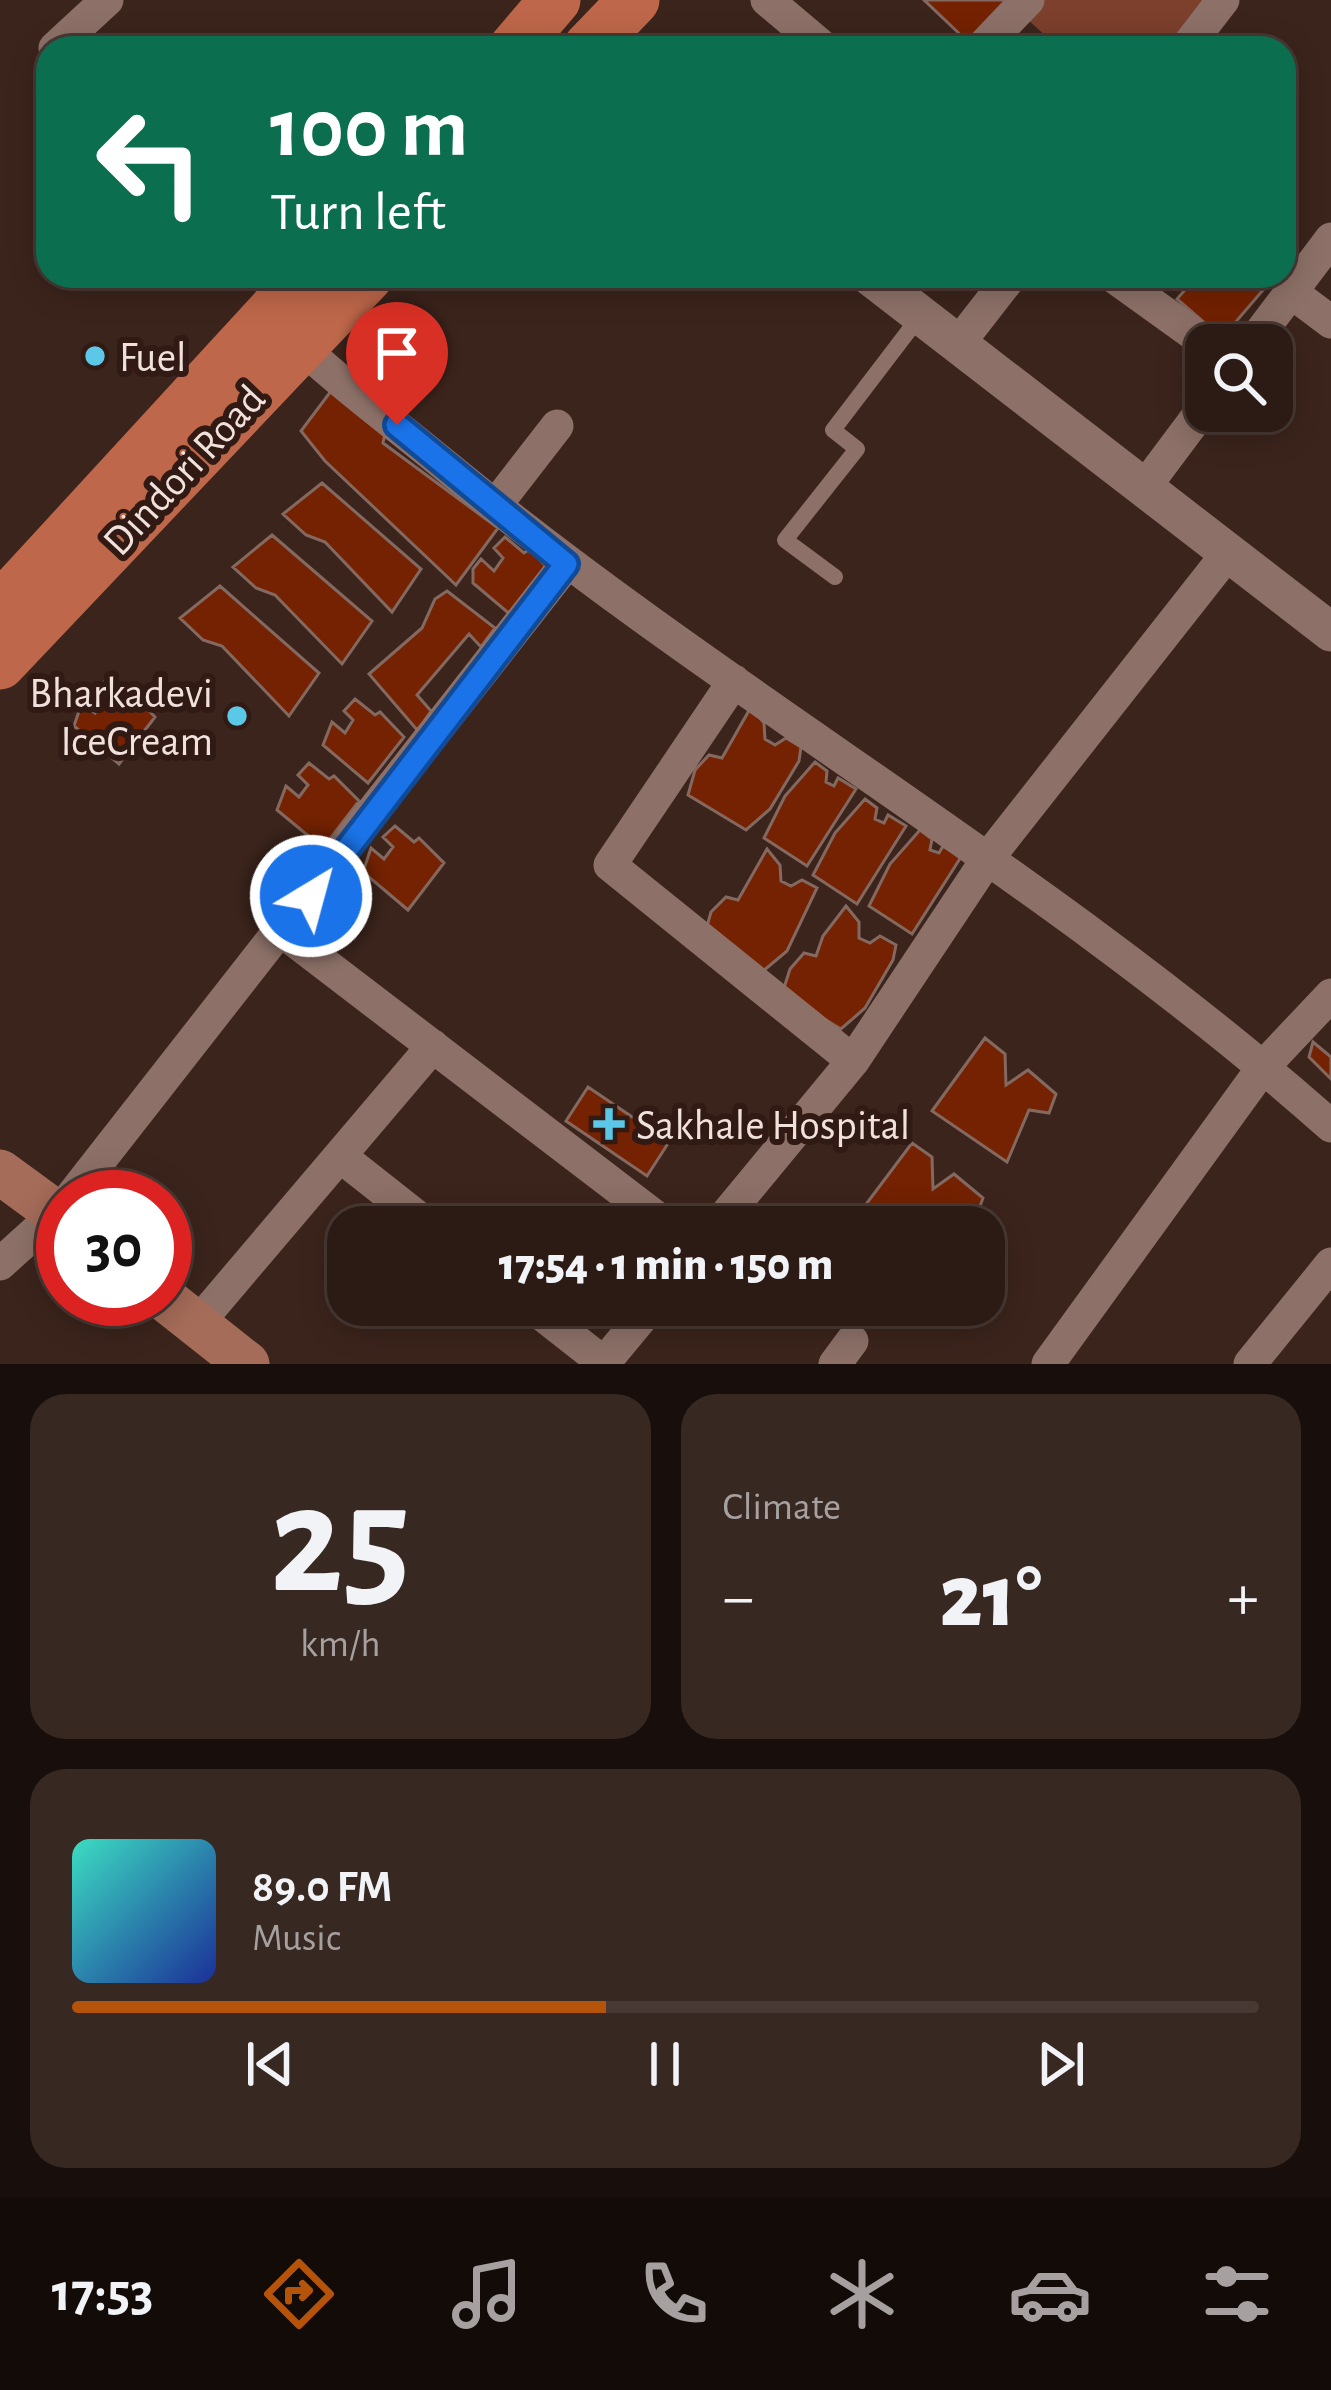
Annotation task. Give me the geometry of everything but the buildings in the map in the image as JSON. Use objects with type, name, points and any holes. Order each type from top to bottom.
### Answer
[{"type":"main road","points":[[600,36],[634,0]]},
{"type":"main road","name":"Dindori Road","points":[[0,664],[284,330],[300,288]]},
{"type":"main road","name":"Dindori Road","points":[[0,608],[284,330],[349,288]]},
{"type":"main road","points":[[0,1172],[36,1193]]},
{"type":"main road","points":[[192,1320],[247,1364]]},
{"type":"street","points":[[68,36],[107,0]]},
{"type":"street","points":[[767,0],[810,36]]},
{"type":"street","points":[[994,36],[1028,0]]},
{"type":"street","points":[[1195,36],[1222,0]]},
{"type":"street","points":[[1296,285],[1331,238]]},
{"type":"street","points":[[886,288],[1331,632]]},
{"type":"street","points":[[958,344],[1002,288]]},
{"type":"street","points":[[1129,288],[1185,328]]},
{"type":"street","points":[[1267,324],[1294,288]]},
{"type":"street","points":[[1291,292],[1331,322]]},
{"type":"street","points":[[284,330],[566,564],[988,858],[1264,1066],[1331,1126]]},
{"type":"street","points":[[495,506],[557,426]]},
{"type":"street","points":[[1144,488],[1186,432]]},
{"type":"street","points":[[733,1206],[854,1061],[988,858],[1228,553]]},
{"type":"street","points":[[95,1170],[566,564]]},
{"type":"street","points":[[734,682],[610,865],[854,1061]]},
{"type":"street","points":[[283,932],[642,1206]]},
{"type":"street","points":[[1048,1364],[1264,1066],[1331,994]]},
{"type":"street","points":[[192,1300],[340,1156],[433,1046]]},
{"type":"street","points":[[340,1156],[403,1206]]},
{"type":"street","points":[[0,1264],[36,1233]]},
{"type":"street","points":[[1250,1364],[1320,1301],[1331,1264]]},
{"type":"street","points":[[556,1326],[603,1364],[635,1326]]},
{"type":"lane","points":[[835,577],[785,540],[856,449],[833,430],[921,315]]},
{"type":"shaded area","points":[[1040,0],[1214,0],[1185,36],[1046,36],[1027,19]]},
{"type":"place","name":"Fuel","points":[[95,356]]},
{"type":"place","name":"Bharkadevi IceCream","points":[[237,716]]},
{"type":"place","name":"Sakhale Hospital","points":[[609,1124]]},
{"type":"route","points":[[311,896],[566,564],[397,425]]}]
